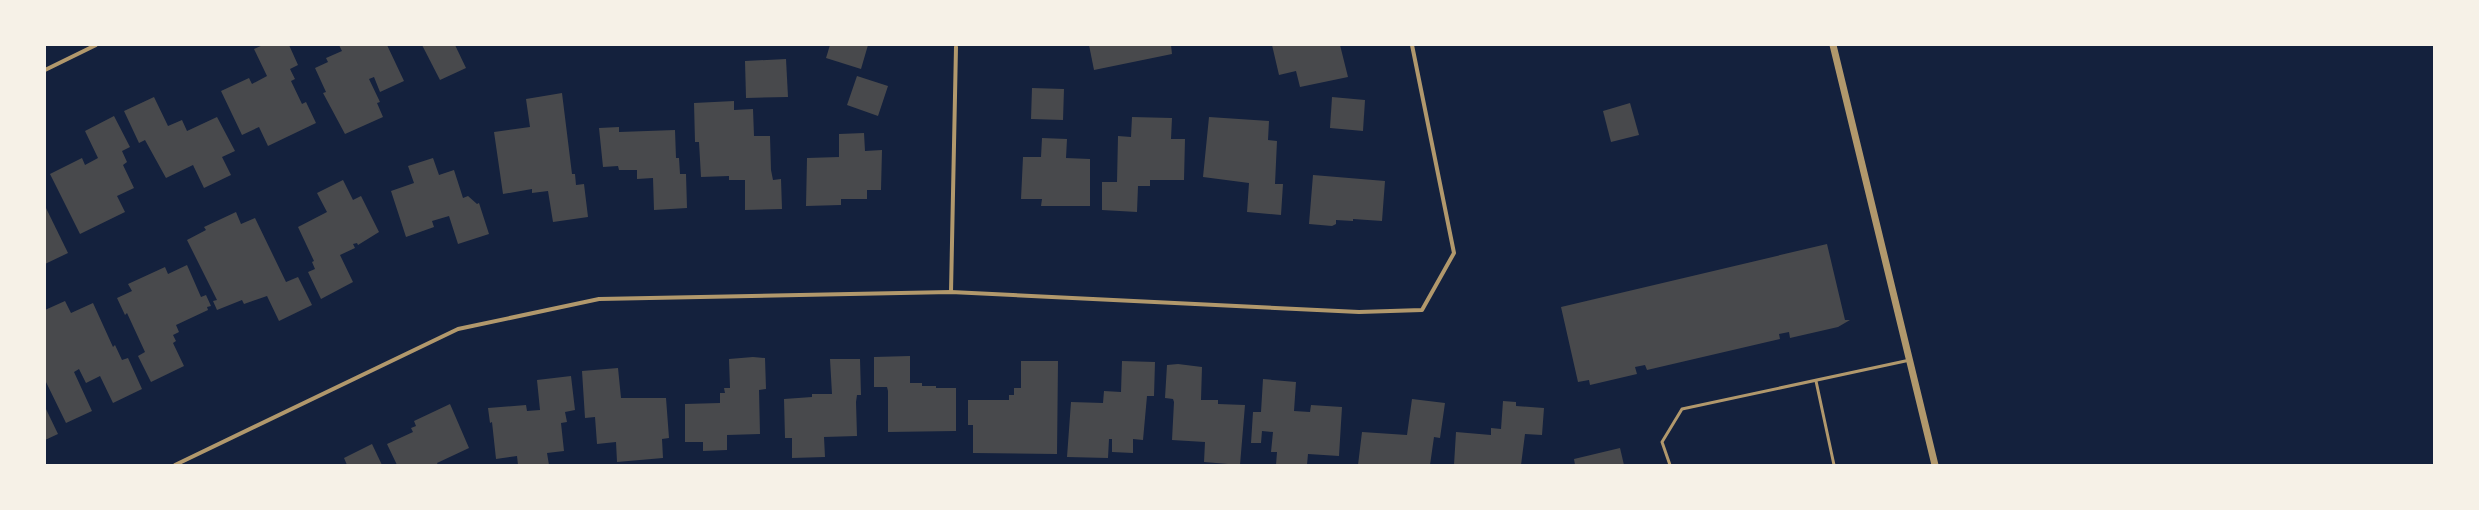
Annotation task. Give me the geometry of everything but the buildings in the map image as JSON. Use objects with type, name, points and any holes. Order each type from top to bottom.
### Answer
[{"type":"street","points":[[45,70],[96,45]]},
{"type":"street","points":[[175,465],[458,329],[599,299],[951,292],[1359,312],[1422,310],[1454,253],[1412,45]]},
{"type":"street","points":[[1833,45],[1935,465]]},
{"type":"street","points":[[951,292],[956,47]]},
{"type":"lane","points":[[1670,465],[1662,442],[1682,409],[1910,360]]},
{"type":"lane","points":[[1816,380],[1834,465]]}]
